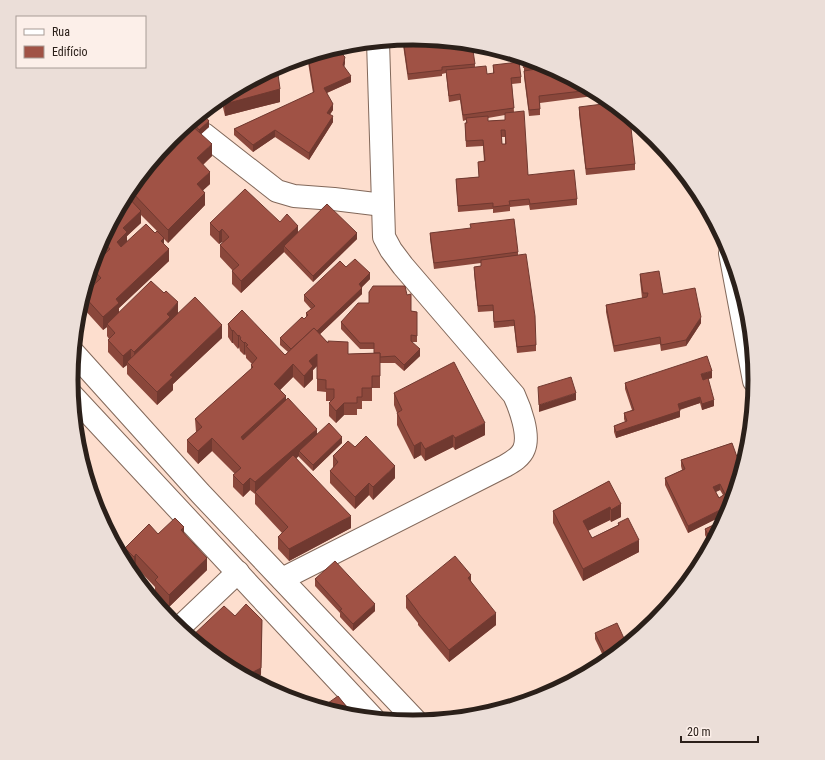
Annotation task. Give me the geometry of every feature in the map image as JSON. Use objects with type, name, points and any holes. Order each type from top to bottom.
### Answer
[{"type":"street","points":[[282,579],[505,466],[520,456],[526,441],[521,411],[514,395],[391,250],[384,237],[378,47]]},
{"type":"street","points":[[204,134],[277,191],[294,196],[334,198],[383,205]]},
{"type":"street","points":[[78,358],[200,493],[410,715]]},
{"type":"street","points":[[78,401],[367,712]]},
{"type":"street","points":[[183,624],[238,572]]},
{"type":"building","points":[[404,45],[434,46],[473,50],[475,64],[442,67],[442,70],[408,74]]},
{"type":"building","points":[[337,53],[342,54],[345,57],[343,65],[351,76],[324,88],[333,104],[327,113],[333,116],[309,153],[275,130],[253,145],[234,129],[314,92],[309,62]]},
{"type":"building","points":[[519,63],[521,77],[511,78],[514,108],[463,115],[460,94],[449,96],[446,70],[486,66],[487,74],[494,73],[493,65]]},
{"type":"building","points":[[536,69],[582,91],[539,96],[540,109],[529,110],[524,71]]},
{"type":"building","points":[[278,74],[280,89],[225,104],[226,101],[245,90]]},
{"type":"building","points":[[603,104],[631,126],[635,164],[586,169],[579,107]]},
{"type":"building","points":[[524,111],[528,175],[574,170],[577,199],[530,204],[529,199],[509,201],[510,205],[493,207],[493,203],[458,206],[456,179],[479,177],[478,162],[485,161],[483,140],[466,141],[466,118],[488,116],[488,121],[505,120],[505,113]],"holes":[[[501,130],[505,130],[506,144],[502,144]]]},
{"type":"building","points":[[205,117],[209,121],[199,130],[195,125]]},
{"type":"building","points":[[193,127],[212,144],[197,158],[210,172],[197,184],[205,193],[168,230],[134,194],[161,159]]},
{"type":"building","points":[[245,189],[280,222],[287,214],[298,226],[241,281],[232,271],[239,265],[220,245],[229,237],[222,229],[219,232],[210,223]]},
{"type":"building","points":[[130,200],[141,211],[123,228],[127,232],[117,242],[121,247],[146,224],[155,233],[157,231],[164,238],[161,241],[169,249],[116,299],[119,303],[103,317],[87,300],[90,288],[101,278],[95,272],[101,258],[110,249],[106,245],[122,212]]},
{"type":"building","points":[[327,204],[357,233],[313,276],[284,246]]},
{"type":"building","points":[[514,219],[518,252],[434,263],[430,233],[471,228],[470,224]]},
{"type":"building","points":[[526,254],[535,316],[536,345],[517,347],[514,320],[494,322],[493,305],[478,306],[474,267],[481,266],[481,260]]},
{"type":"building","points":[[355,259],[370,273],[359,284],[362,288],[317,331],[314,328],[291,349],[280,338],[302,317],[304,319],[308,315],[306,313],[315,306],[304,295],[340,261],[346,267]]},
{"type":"building","points":[[659,271],[663,294],[695,288],[701,317],[686,340],[661,345],[660,337],[614,346],[606,305],[647,297],[648,293],[643,293],[640,274]]},
{"type":"building","points":[[151,281],[164,293],[166,291],[178,302],[167,314],[170,317],[134,352],[131,349],[123,356],[108,340],[115,333],[107,324]]},
{"type":"building","points":[[373,286],[405,286],[407,295],[411,294],[411,311],[417,312],[417,336],[411,335],[411,341],[420,349],[404,365],[395,356],[380,357],[380,353],[374,353],[374,343],[360,343],[341,322],[358,303],[369,303],[369,292]]},
{"type":"building","points":[[195,297],[222,325],[170,375],[173,377],[157,392],[127,362]]},
{"type":"building","points":[[242,310],[285,355],[314,328],[328,343],[328,341],[348,342],[348,354],[380,353],[380,376],[372,376],[372,388],[362,388],[362,397],[357,397],[357,403],[344,403],[336,411],[329,403],[334,398],[334,389],[326,389],[326,380],[317,379],[317,354],[309,361],[313,366],[304,376],[293,364],[274,384],[286,396],[241,437],[243,440],[288,398],[317,429],[255,482],[250,478],[243,485],[233,475],[241,468],[212,438],[198,451],[187,440],[202,427],[195,419],[253,367],[251,365],[257,358],[246,346],[248,345],[240,339],[241,338],[239,335],[238,336],[233,330],[232,331],[228,324]]},
{"type":"building","points":[[707,356],[712,371],[701,374],[703,380],[708,378],[714,400],[702,404],[700,397],[678,404],[680,411],[616,432],[614,426],[627,421],[624,413],[634,410],[625,383]]},
{"type":"building","points":[[454,362],[485,423],[455,438],[453,435],[425,449],[421,442],[414,446],[397,413],[402,410],[394,393]]},
{"type":"building","points":[[571,377],[576,393],[539,405],[538,387]]},
{"type":"building","points":[[329,423],[342,437],[313,465],[299,451]]},
{"type":"building","points":[[366,436],[395,466],[373,487],[369,483],[355,497],[330,471],[338,462],[333,456],[348,441],[355,447]]},
{"type":"building","points":[[732,443],[738,459],[730,488],[721,509],[688,526],[665,478],[685,469],[681,460]],"holes":[[[720,484],[725,494],[719,498],[713,487]]]},
{"type":"building","points":[[293,455],[351,516],[289,549],[278,537],[288,527],[255,492]]},
{"type":"building","points":[[609,481],[621,504],[611,510],[610,507],[583,521],[592,538],[619,525],[618,523],[628,518],[639,540],[583,569],[553,511]]},
{"type":"building","points":[[175,518],[184,527],[181,530],[207,558],[169,595],[155,580],[158,577],[136,554],[134,557],[125,548],[149,524],[158,534]]},
{"type":"building","points":[[715,524],[709,536],[705,529]]},
{"type":"building","points":[[455,556],[471,575],[468,578],[496,613],[449,650],[418,613],[406,596]]},
{"type":"building","points":[[335,561],[375,604],[353,624],[340,610],[342,609],[315,579]]},
{"type":"building","points":[[246,604],[262,620],[261,668],[251,673],[226,659],[194,634],[224,606],[235,616]]},
{"type":"building","points":[[617,623],[624,639],[605,654],[595,633]]},
{"type":"building","points":[[338,696],[349,709],[347,709],[326,704]]}]
